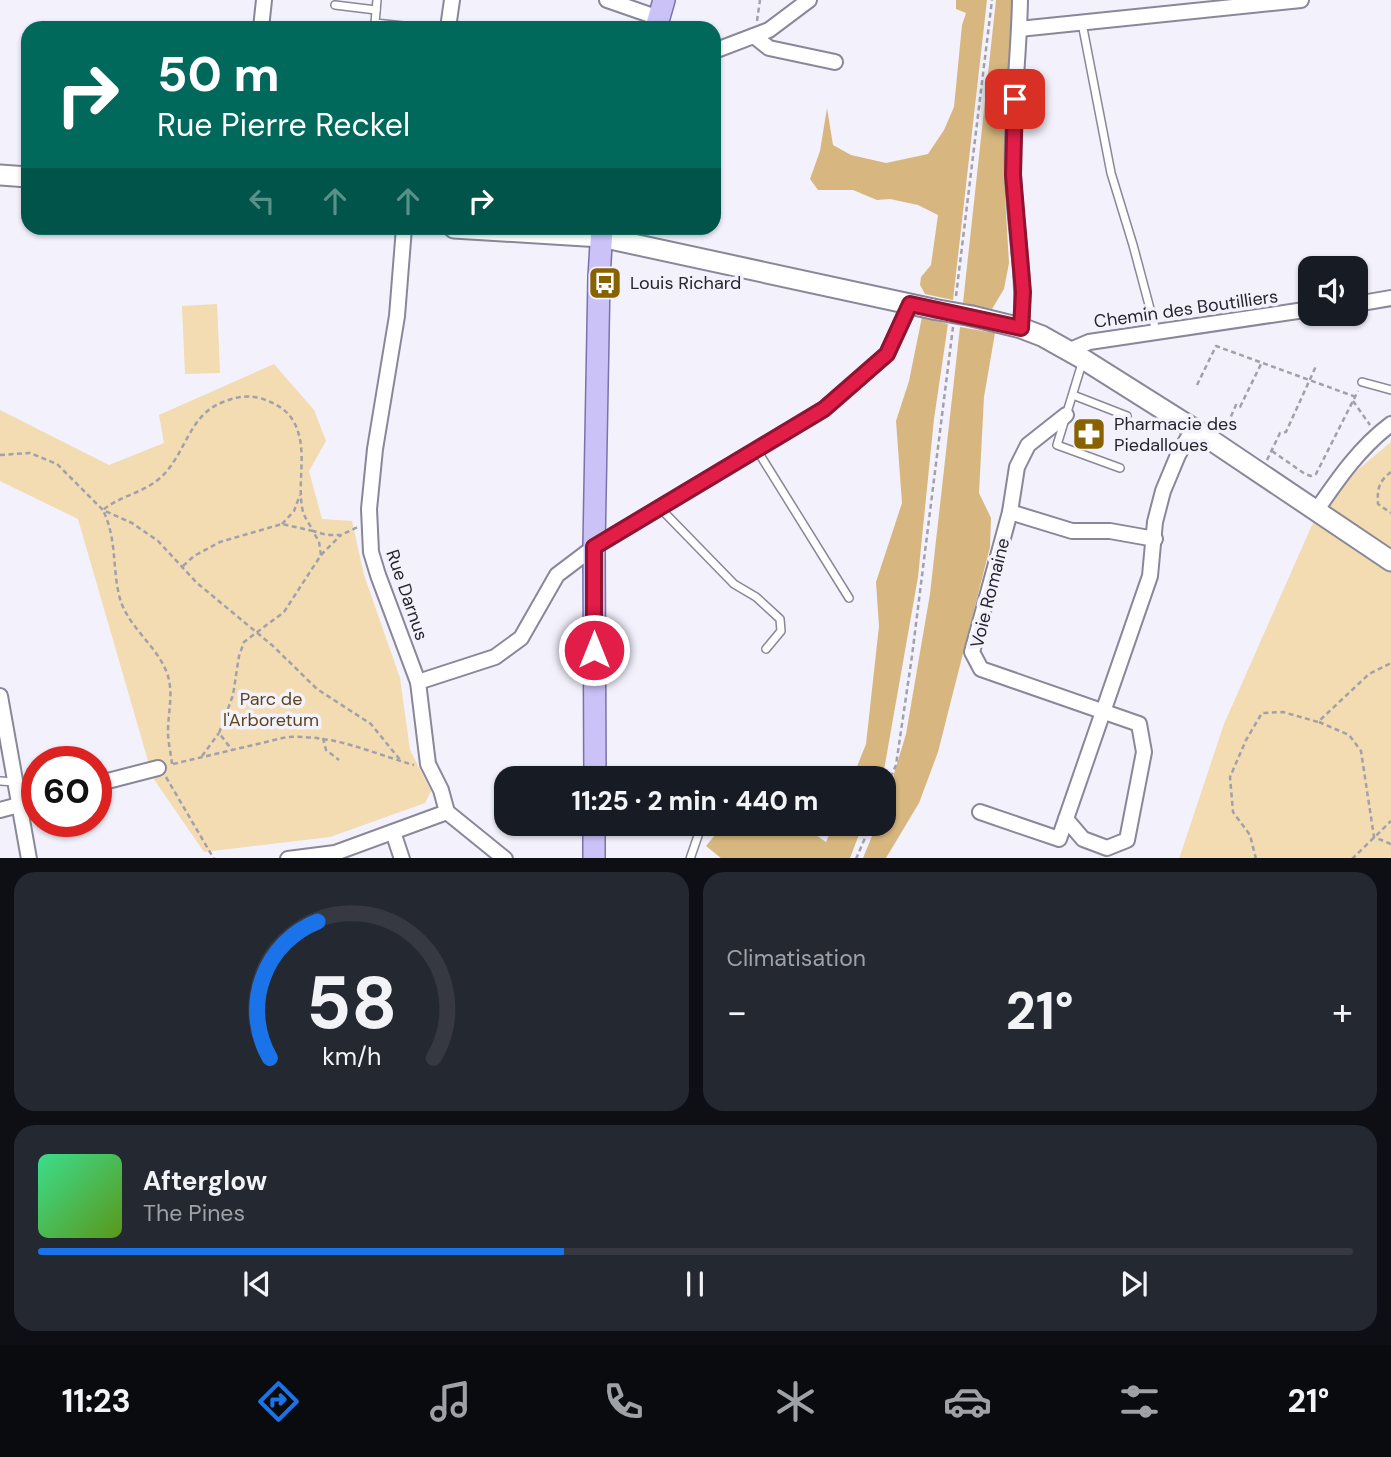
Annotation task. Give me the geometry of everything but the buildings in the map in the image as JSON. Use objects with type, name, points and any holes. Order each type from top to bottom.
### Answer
[{"type":"main road","points":[[0,175],[21,176]]},
{"type":"main road","points":[[594,766],[594,547],[601,235]]},
{"type":"main road","points":[[614,235],[1021,328],[1042,336],[1193,429],[1391,561]]},
{"type":"main road","points":[[594,836],[594,858]]},
{"type":"street","points":[[262,21],[264,0]]},
{"type":"street","points":[[449,21],[452,0]]},
{"type":"street","points":[[607,0],[659,16]]},
{"type":"street","points":[[721,48],[769,30],[809,0]]},
{"type":"street","points":[[1020,0],[1012,146],[1014,205],[1023,292],[1021,328]]},
{"type":"street","points":[[1019,29],[1301,0]]},
{"type":"street","points":[[754,36],[769,48],[835,62]]},
{"type":"street","name":"Rue Darnus","points":[[403,235],[397,316],[375,449],[369,526],[371,552],[378,575],[418,682],[428,764],[441,790],[447,812]]},
{"type":"street","points":[[1368,302],[1391,298]]},
{"type":"street","points":[[418,682],[495,657],[521,638],[557,575],[594,547],[824,409],[887,354],[910,304]]},
{"type":"street","name":"Chemin des Boutilliers","points":[[1075,355],[1089,342],[1298,311]]},
{"type":"street","name":"Voie Romaine","points":[[1066,415],[1028,445],[1017,467],[1010,512],[972,652],[981,668],[1139,724],[1144,752],[1127,840],[1107,848],[1083,839],[1066,819]]},
{"type":"street","points":[[1316,511],[1340,476],[1373,437],[1391,424]]},
{"type":"street","points":[[980,812],[1059,839],[1150,576],[1157,508],[1178,455],[1193,429]]},
{"type":"street","points":[[1010,512],[1072,531],[1111,531],[1155,539]]},
{"type":"street","points":[[0,695],[7,781],[19,804],[29,858]]},
{"type":"street","points":[[112,780],[165,766]]},
{"type":"street","points":[[0,810],[19,804]]},
{"type":"street","points":[[296,858],[335,853],[447,812],[504,858]]},
{"type":"street","points":[[393,832],[402,858]]},
{"type":"lane","points":[[375,21],[377,0]]},
{"type":"lane","points":[[335,5],[376,10]]},
{"type":"lane","points":[[1082,23],[1111,173],[1156,331]]},
{"type":"lane","points":[[1075,355],[1073,395],[1057,445],[1120,468]]},
{"type":"lane","points":[[1362,382],[1391,390]]},
{"type":"lane","points":[[1073,395],[1127,416]]},
{"type":"lane","points":[[756,449],[849,598]]},
{"type":"lane","points":[[659,507],[734,584],[755,597],[780,619],[781,631],[766,649]]},
{"type":"lane","points":[[690,858],[698,836]]},
{"type":"path","points":[[754,36],[760,0]]},
{"type":"path","points":[[956,302],[992,0]]},
{"type":"path","points":[[896,766],[963,316]]},
{"type":"path","points":[[1197,385],[1216,346],[1355,399],[1370,425]]},
{"type":"path","points":[[1222,434],[1236,405],[1240,407],[1262,362]]},
{"type":"path","points":[[1266,463],[1280,433],[1286,432],[1316,366]]},
{"type":"path","points":[[1272,451],[1305,474],[1316,474],[1362,382]]},
{"type":"path","points":[[103,510],[159,479],[174,460],[195,423],[206,412],[226,401],[247,396],[276,404],[286,411],[294,422],[301,441],[301,494],[304,513],[320,542],[321,555]]},
{"type":"path","points":[[0,455],[30,453],[57,464],[103,510],[132,523],[158,541],[197,583],[256,632],[317,689],[370,724],[401,761]]},
{"type":"path","points":[[1391,472],[1379,483],[1377,493],[1378,504],[1391,513]]},
{"type":"path","points":[[282,524],[294,511],[301,494]]},
{"type":"path","points":[[103,510],[113,535],[114,563],[123,607],[156,652],[167,673],[172,695],[165,766],[167,783],[213,858]]},
{"type":"path","points":[[183,566],[194,555],[220,542],[282,524],[327,535],[341,535]]},
{"type":"path","points":[[201,757],[219,733],[233,695],[241,647],[248,637],[275,621],[284,612],[321,555],[341,535],[353,528],[369,526]]},
{"type":"path","points":[[1318,722],[1369,674],[1391,663]]},
{"type":"path","points":[[1256,858],[1250,835],[1233,812],[1230,777],[1246,740],[1262,713],[1283,712],[1318,722],[1349,736],[1361,751],[1374,836]]},
{"type":"path","points":[[219,733],[232,750]]},
{"type":"path","points":[[165,766],[287,737],[323,737],[416,765],[428,764]]},
{"type":"path","points":[[323,737],[326,750],[339,760]]},
{"type":"path","points":[[1353,858],[1391,821]]},
{"type":"path","points":[[856,858],[866,836]]},
{"type":"path","points":[[1374,836],[1391,844]]},
{"type":"green space","points":[[217,304],[220,373],[185,374],[182,306]]},
{"type":"green space","name":"Parc de l'Arboretum","points":[[274,364],[314,410],[326,441],[309,471],[322,519],[352,521],[364,575],[400,678],[410,750],[431,791],[425,803],[330,837],[204,852],[153,778],[78,519],[0,481],[0,410],[109,465],[164,443],[159,415]]},
{"type":"green space","points":[[1391,442],[1391,858],[1179,858],[1224,724],[1324,498]]},
{"type":"shaded area","points":[[956,0],[987,0],[953,300],[925,294],[920,285],[921,277],[931,265],[938,215],[918,205],[890,199],[877,200],[853,190],[818,190],[810,179],[820,151],[827,108],[833,145],[851,155],[886,163],[928,154],[944,130],[954,107],[962,25],[966,13],[956,9]]},
{"type":"shaded area","points":[[996,0],[1013,0],[1005,141],[1009,263],[1004,289],[992,309],[963,303]]},
{"type":"shaded area","points":[[922,317],[948,324],[934,419],[918,577],[885,766],[857,766],[866,744],[879,626],[876,582],[902,503],[896,421],[909,381]]},
{"type":"shaded area","points":[[960,327],[995,333],[984,397],[979,493],[991,518],[990,547],[938,752],[919,803],[886,858],[863,858],[872,836],[896,836],[896,767],[906,734],[930,594]]},
{"type":"shaded area","points":[[714,836],[817,836],[826,842],[829,836],[858,836],[850,858],[721,858],[706,846]]},
{"type":"place","name":"Louis Richard","points":[[605,283]]},
{"type":"place","name":"Pharmacie des Piedalloues","points":[[1089,434]]},
{"type":"route","points":[[594,650],[594,547],[824,409],[887,354],[910,304],[1021,328],[1023,292],[1014,205],[1012,146],[1015,99]]}]
